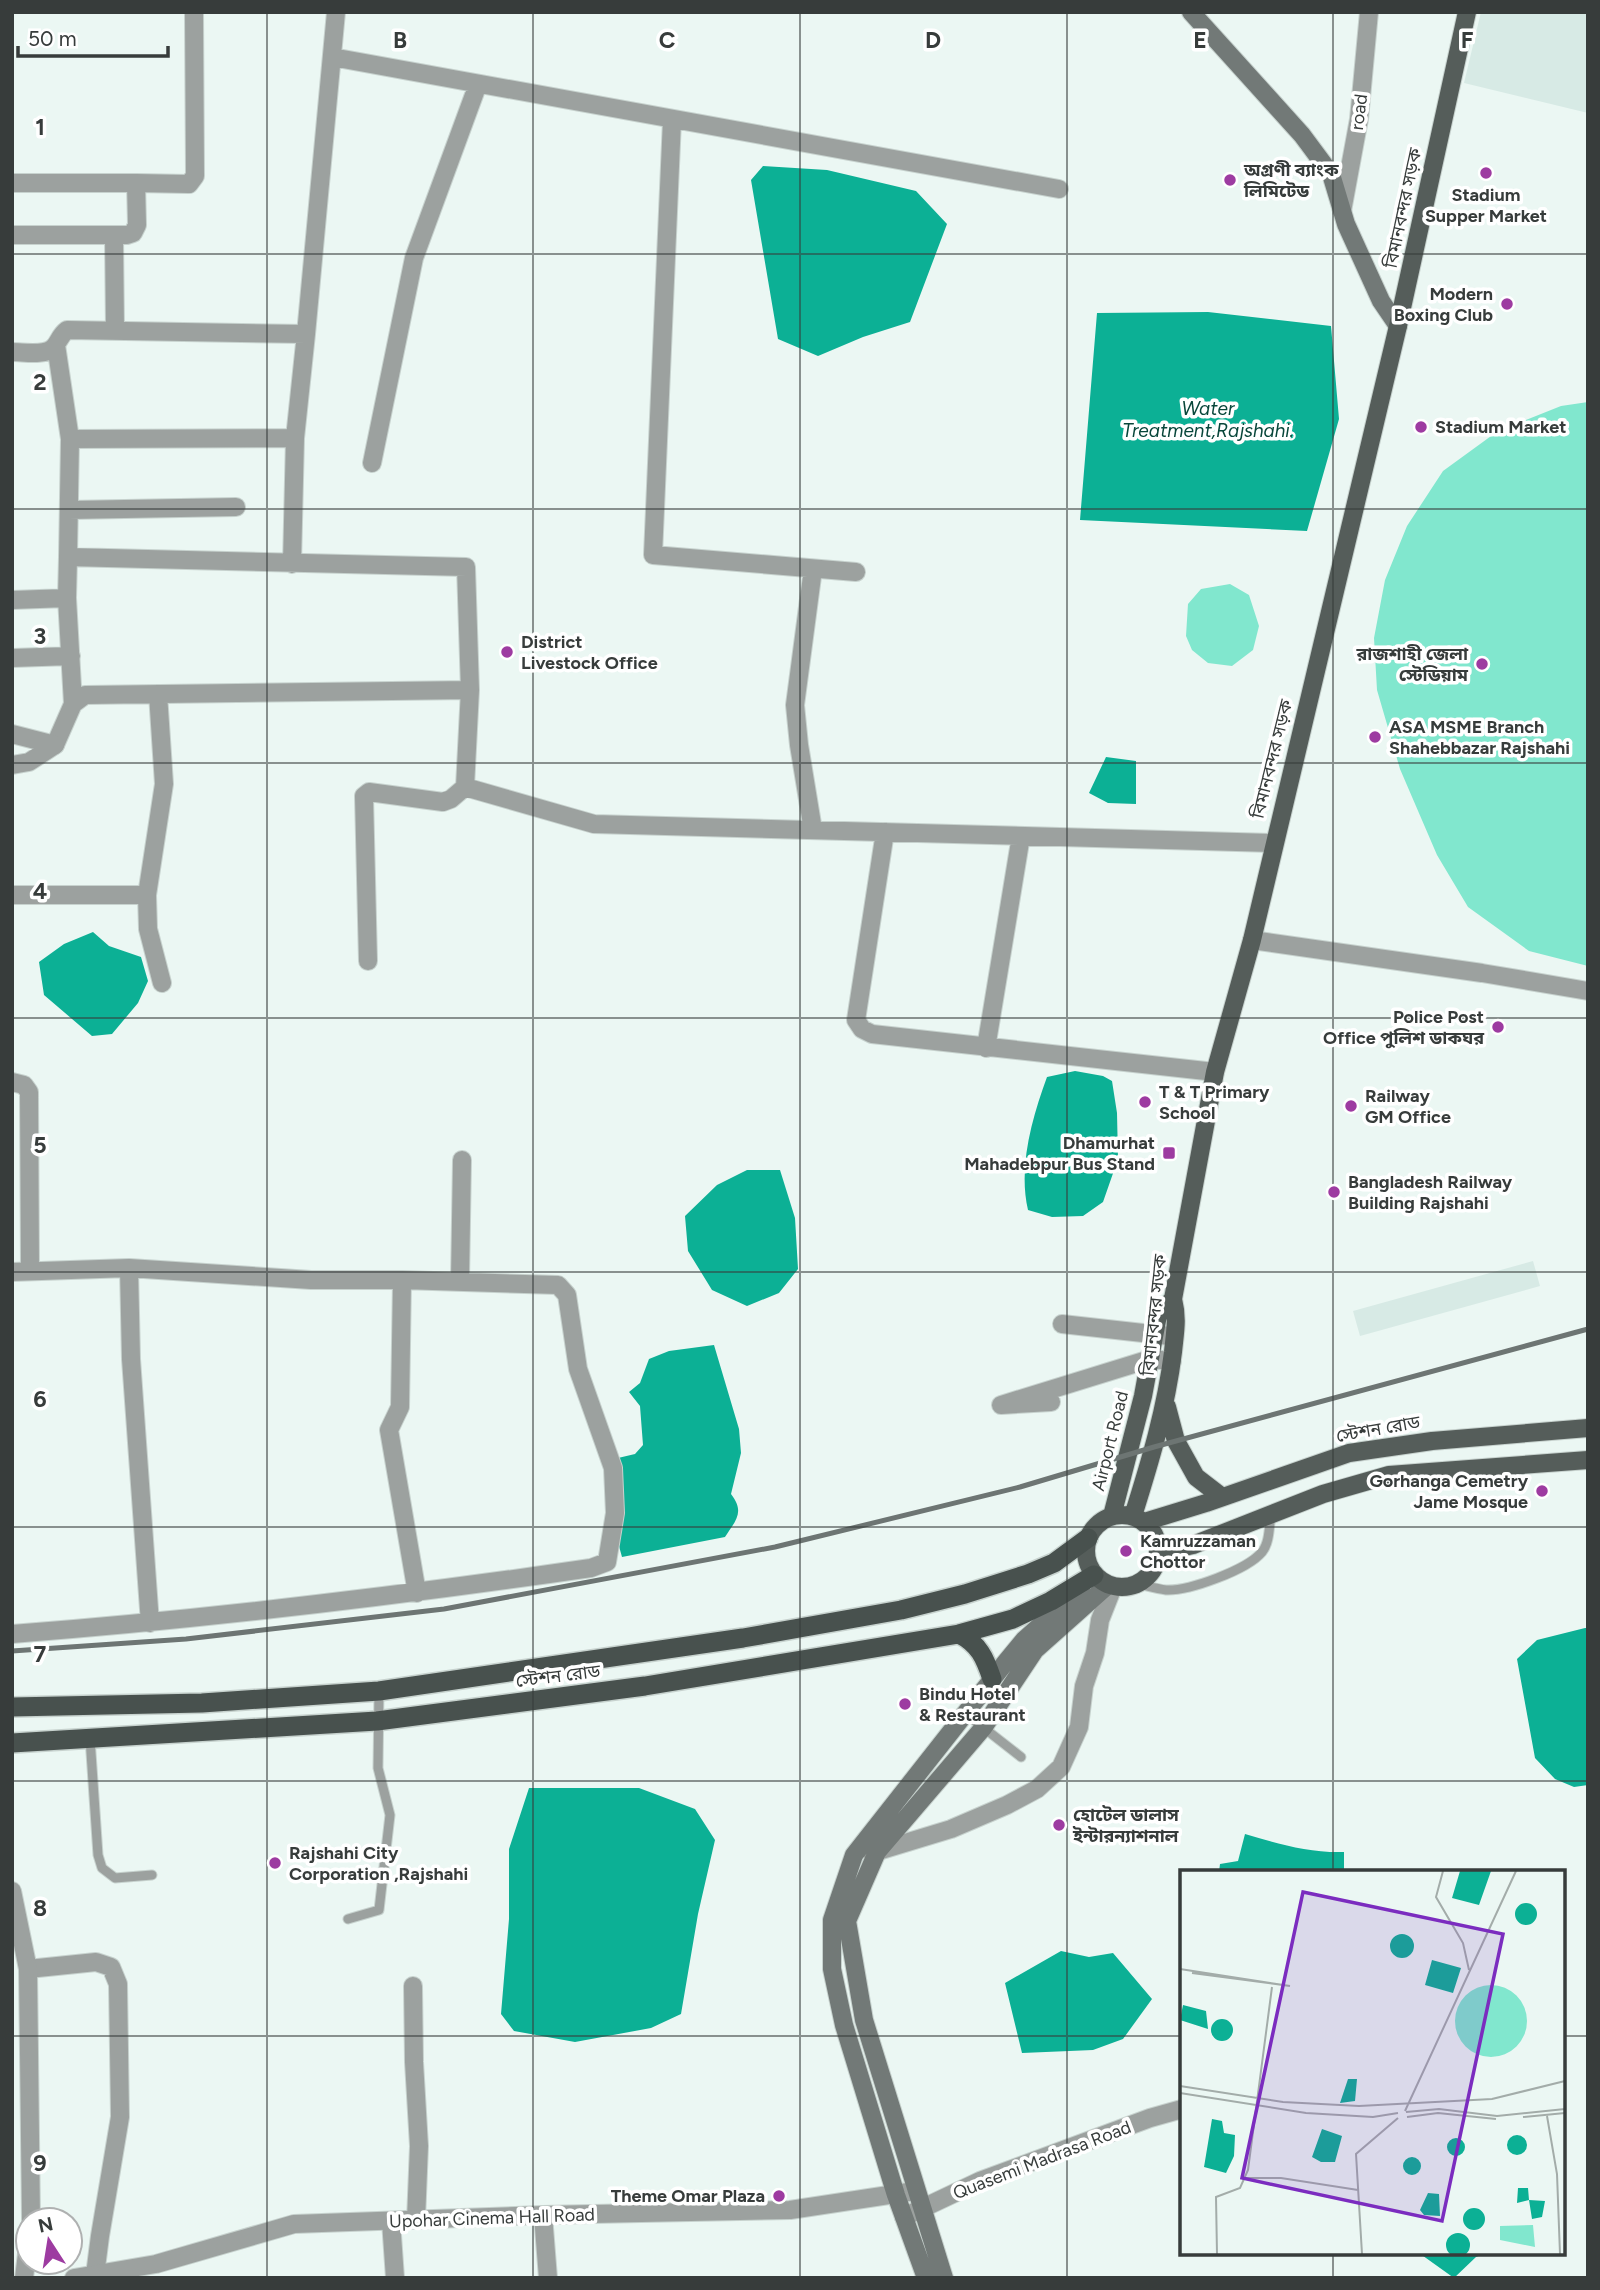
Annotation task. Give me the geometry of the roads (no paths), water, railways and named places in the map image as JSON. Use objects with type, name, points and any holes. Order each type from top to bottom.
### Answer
[{"type":"highway","name":"স্টেশন রোড","points":[[12,1707],[202,1703],[379,1691],[730,1640],[901,1610],[965,1594],[1054,1563],[1088,1538]]},
{"type":"highway","name":"স্টেশন রোড","points":[[12,1743],[377,1721],[645,1686],[959,1634],[1013,1619],[1103,1581]]},
{"type":"highway","points":[[959,1634],[972,1640],[981,1650],[992,1679]]},
{"type":"main road","points":[[1191,12],[1302,135],[1331,174],[1342,211],[1381,301],[1398,326]]},
{"type":"main road","name":"বিমানবন্দর সড়ক","points":[[1138,1519],[1166,1400],[1178,1317],[1173,1298],[1215,1072],[1252,940],[1398,326],[1467,12]]},
{"type":"main road","name":"Airport Road","points":[[1112,1516],[1143,1396],[1158,1315],[1173,1298]]},
{"type":"main road","points":[[1166,1400],[1176,1441],[1196,1477],[1222,1497]]},
{"type":"main road","name":"স্টেশন রোড","points":[[1138,1519],[1222,1497],[1349,1453],[1432,1440],[1588,1429]]},
{"type":"main road","points":[[1159,1553],[1193,1545],[1323,1494],[1389,1475],[1588,1460]]},
{"type":"main road","points":[[1122,1515],[1138,1519],[1152,1530],[1158,1541],[1156,1566],[1139,1584],[1126,1588],[1103,1581],[1086,1557],[1088,1538],[1094,1528],[1112,1516],[1122,1515]]},
{"type":"main road","points":[[926,2278],[896,2195],[844,2025],[832,1969],[832,1920],[854,1855],[992,1679],[1024,1640],[1103,1581]]},
{"type":"main road","points":[[944,2278],[864,2020],[847,1921],[877,1852],[983,1728],[1035,1650],[1103,1581]]},
{"type":"street","points":[[12,183],[189,184],[195,176],[194,12]]},
{"type":"street","points":[[292,564],[295,438],[336,12]]},
{"type":"street","name":"road","points":[[1342,211],[1359,119],[1369,12]]},
{"type":"street","points":[[331,57],[1059,189]]},
{"type":"street","points":[[372,463],[414,258],[478,84]]},
{"type":"street","points":[[672,120],[653,555],[856,572]]},
{"type":"street","points":[[12,235],[134,233],[137,225],[136,183]]},
{"type":"street","points":[[114,235],[115,331]]},
{"type":"street","points":[[12,352],[46,352],[56,345],[67,330],[306,334]]},
{"type":"street","points":[[12,765],[29,762],[55,745],[73,704],[67,598],[69,439],[56,345]]},
{"type":"street","points":[[69,439],[295,438]]},
{"type":"street","points":[[69,510],[236,507]]},
{"type":"street","points":[[68,558],[466,567],[470,690],[465,787],[443,802],[369,792],[364,796],[368,961]]},
{"type":"street","points":[[813,569],[796,705],[799,745],[813,830]]},
{"type":"street","points":[[12,600],[67,598]]},
{"type":"street","points":[[12,658],[71,656]]},
{"type":"street","points":[[73,704],[85,695],[470,690]]},
{"type":"street","points":[[158,694],[164,784],[148,895],[148,929],[162,983]]},
{"type":"street","points":[[12,734],[55,745]]},
{"type":"street","points":[[465,787],[594,824],[1274,843]]},
{"type":"street","points":[[885,832],[856,1020],[862,1029],[872,1034],[986,1048],[1215,1072]]},
{"type":"street","points":[[986,1048],[1021,836]]},
{"type":"street","points":[[12,895],[148,895]]},
{"type":"street","points":[[1252,940],[1482,972],[1588,990]]},
{"type":"street","points":[[12,1082],[24,1085],[29,1092],[21,1271],[129,1268],[311,1280],[558,1285],[567,1295],[578,1368],[613,1468],[615,1513],[607,1562],[591,1568],[417,1593],[150,1623],[12,1634]]},
{"type":"street","points":[[460,1281],[462,1160]]},
{"type":"street","points":[[129,1268],[132,1372],[150,1623]]},
{"type":"street","points":[[402,1280],[400,1407],[388,1430],[417,1593]]},
{"type":"street","points":[[1062,1324],[1175,1337]]},
{"type":"street","points":[[1051,1402],[1001,1405],[1150,1359],[1172,1361]]},
{"type":"street","points":[[854,1855],[877,1852],[951,1829],[1037,1789],[1060,1767],[1079,1727],[1084,1686],[1095,1653],[1103,1581]]},
{"type":"street","points":[[12,1891],[27,1969],[31,2206]]},
{"type":"street","points":[[27,1969],[96,1962],[111,1967],[118,1984],[120,2117],[95,2275]]},
{"type":"street","points":[[413,1986],[419,2146],[416,2220]]},
{"type":"street","name":"Quasemi Madrasa Road","points":[[904,2217],[980,2181],[1150,2118],[1180,2110]]},
{"type":"street","name":"Upohar Cinema Hall Road","points":[[74,2278],[156,2271],[294,2224],[790,2210],[915,2190]]},
{"type":"street","points":[[543,2215],[548,2278]]},
{"type":"street","points":[[391,2221],[395,2278]]},
{"type":"lane","points":[[1139,1584],[1167,1590],[1198,1586],[1248,1563],[1262,1552],[1267,1543],[1271,1514]]},
{"type":"lane","points":[[348,1919],[379,1910],[390,1815],[378,1768],[379,1691]]},
{"type":"lane","points":[[966,1714],[1021,1757]]},
{"type":"lane","points":[[90,1738],[98,1855],[103,1868],[115,1878],[152,1875]]},
{"type":"water","points":[[763,166],[827,170],[916,191],[947,224],[910,322],[863,337],[818,356],[778,339],[751,180]]},
{"type":"water","name":"Water Treatment,Rajshahi.","points":[[1208,312],[1331,326],[1339,419],[1307,531],[1080,520],[1097,313]]},
{"type":"water","points":[[1106,757],[1136,761],[1136,804],[1108,803],[1089,793]]},
{"type":"water","points":[[93,932],[109,946],[141,957],[148,981],[138,1003],[112,1034],[92,1036],[44,995],[39,962],[64,944]]},
{"type":"water","points":[[1075,1071],[1103,1076],[1112,1081],[1117,1113],[1118,1159],[1103,1202],[1083,1216],[1052,1217],[1028,1210],[1025,1177],[1028,1143],[1047,1077]]},
{"type":"water","points":[[747,1170],[780,1170],[795,1218],[798,1269],[779,1293],[747,1306],[712,1290],[688,1251],[685,1216],[717,1185]]},
{"type":"water","points":[[714,1345],[739,1429],[741,1453],[731,1494],[738,1506],[735,1521],[725,1537],[622,1557],[617,1539],[618,1458],[635,1454],[643,1445],[640,1406],[629,1392],[640,1383],[649,1359],[669,1351]]},
{"type":"water","points":[[1588,1628],[1588,1785],[1574,1787],[1555,1779],[1535,1758],[1517,1659],[1537,1640]]},
{"type":"water","points":[[529,1788],[639,1788],[695,1809],[715,1840],[698,1914],[681,2014],[651,2028],[575,2042],[514,2031],[501,2014],[509,1919],[509,1849]]},
{"type":"water","points":[[1245,1834],[1306,1849],[1344,1852],[1344,1870],[1219,1870],[1220,1864],[1238,1861]]},
{"type":"water","points":[[1061,1951],[1089,1957],[1113,1953],[1152,1999],[1123,2039],[1093,2050],[1022,2053],[1005,1983]]},
{"type":"water","points":[[1422,2255],[1481,2255],[1454,2278]]},
{"type":"railway","points":[[12,1651],[186,1639],[444,1609],[775,1547],[1020,1487],[1154,1447],[1588,1329]]},
{"type":"place","name":"Stadium Supper Market","points":[[1486,173]]},
{"type":"place","name":"অগ্রণী ব্যাংক লিমিটেড","points":[[1230,180]]},
{"type":"place","name":"Modern Boxing Club","points":[[1507,304]]},
{"type":"place","name":"Stadium Market","points":[[1421,427]]},
{"type":"place","name":"District Livestock Office","points":[[507,652]]},
{"type":"place","name":"রাজশাহী জেলা স্টেডিয়াম","points":[[1482,664]]},
{"type":"place","name":"ASA MSME Branch Shahebbazar Rajshahi","points":[[1375,737]]},
{"type":"place","name":"Police Post Office পুলিশ ডাকঘর","points":[[1498,1027]]},
{"type":"place","name":"T & T Primary School","points":[[1145,1102]]},
{"type":"place","name":"Railway GM Office","points":[[1351,1106]]},
{"type":"place","name":"Dhamurhat Mahadebpur Bus Stand","points":[[1169,1153]]},
{"type":"place","name":"Bangladesh Railway Building Rajshahi","points":[[1334,1192]]},
{"type":"place","name":"Gorhanga Cemetry Jame Mosque","points":[[1542,1491]]},
{"type":"place","name":"Kamruzzaman Chottor","points":[[1126,1551]]},
{"type":"place","name":"Bindu Hotel & Restaurant","points":[[905,1704]]},
{"type":"place","name":"হোটেল ডালাস ইন্টারন্যাশনাল","points":[[1059,1825]]},
{"type":"place","name":"Rajshahi City Corporation ,Rajshahi","points":[[275,1863]]},
{"type":"place","name":"Theme Omar Plaza","points":[[779,2196]]}]
